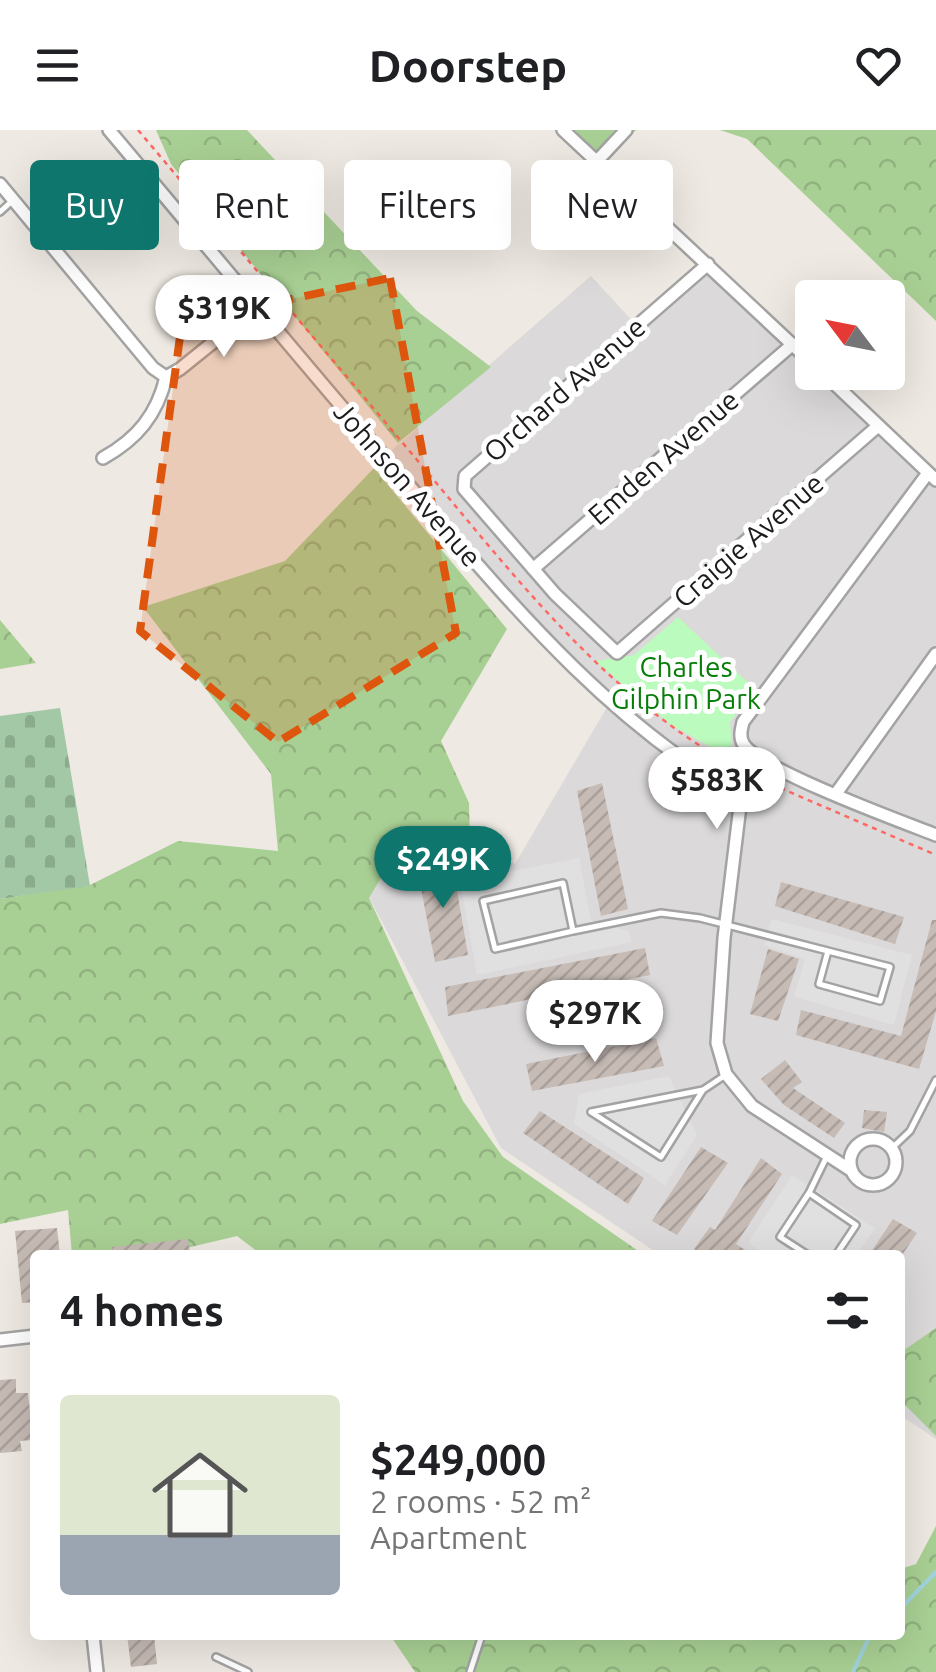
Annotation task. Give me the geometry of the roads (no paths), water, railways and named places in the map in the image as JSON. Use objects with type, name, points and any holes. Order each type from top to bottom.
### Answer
[{"type":"street","name":"Johnson Avenue","points":[[108,130],[550,646],[644,730],[745,799]]},
{"type":"street","points":[[563,130],[594,160]]},
{"type":"street","points":[[598,160],[626,130]]},
{"type":"street","points":[[0,184],[153,368],[166,377]]},
{"type":"street","points":[[673,232],[795,347]]},
{"type":"street","name":"Orchard Avenue","points":[[617,653],[586,627],[464,489],[465,476],[708,264]]},
{"type":"street","points":[[102,458],[146,424],[160,404],[166,377],[258,306]]},
{"type":"street","name":"Emden Avenue","points":[[533,569],[792,344]]},
{"type":"street","points":[[841,390],[932,477],[743,722],[740,734],[745,746],[772,764],[835,795],[936,835]]},
{"type":"street","name":"Craigie Avenue","points":[[617,653],[878,426]]},
{"type":"street","points":[[835,795],[936,654]]},
{"type":"street","points":[[772,764],[740,806],[716,1027],[726,1074],[752,1106],[852,1170]]},
{"type":"street","points":[[880,1140],[891,1149],[895,1169],[884,1182],[866,1184],[855,1178],[851,1156],[862,1142],[880,1140]]},
{"type":"street","points":[[0,1340],[30,1337]]},
{"type":"street","points":[[94,1640],[98,1672]]},
{"type":"lane","points":[[0,212],[14,200]]},
{"type":"lane","points":[[573,932],[564,882],[483,900],[495,949],[661,913],[726,924],[890,967],[880,1001],[819,984],[828,951]]},
{"type":"lane","points":[[703,1090],[590,1112],[661,1157],[703,1090],[726,1074]]},
{"type":"lane","points":[[891,1149],[910,1131],[936,1080]]},
{"type":"lane","points":[[800,1250],[780,1238],[827,1156]]},
{"type":"lane","points":[[809,1193],[856,1225],[839,1250]]},
{"type":"lane","points":[[470,1672],[480,1640]]},
{"type":"lane","points":[[216,1658],[248,1672]]},
{"type":"waterway","points":[[905,1604],[936,1572]]},
{"type":"waterway","points":[[853,1672],[868,1640]]},
{"type":"park label","name":"Charles Gilphin Park","points":[[686,682]]}]
